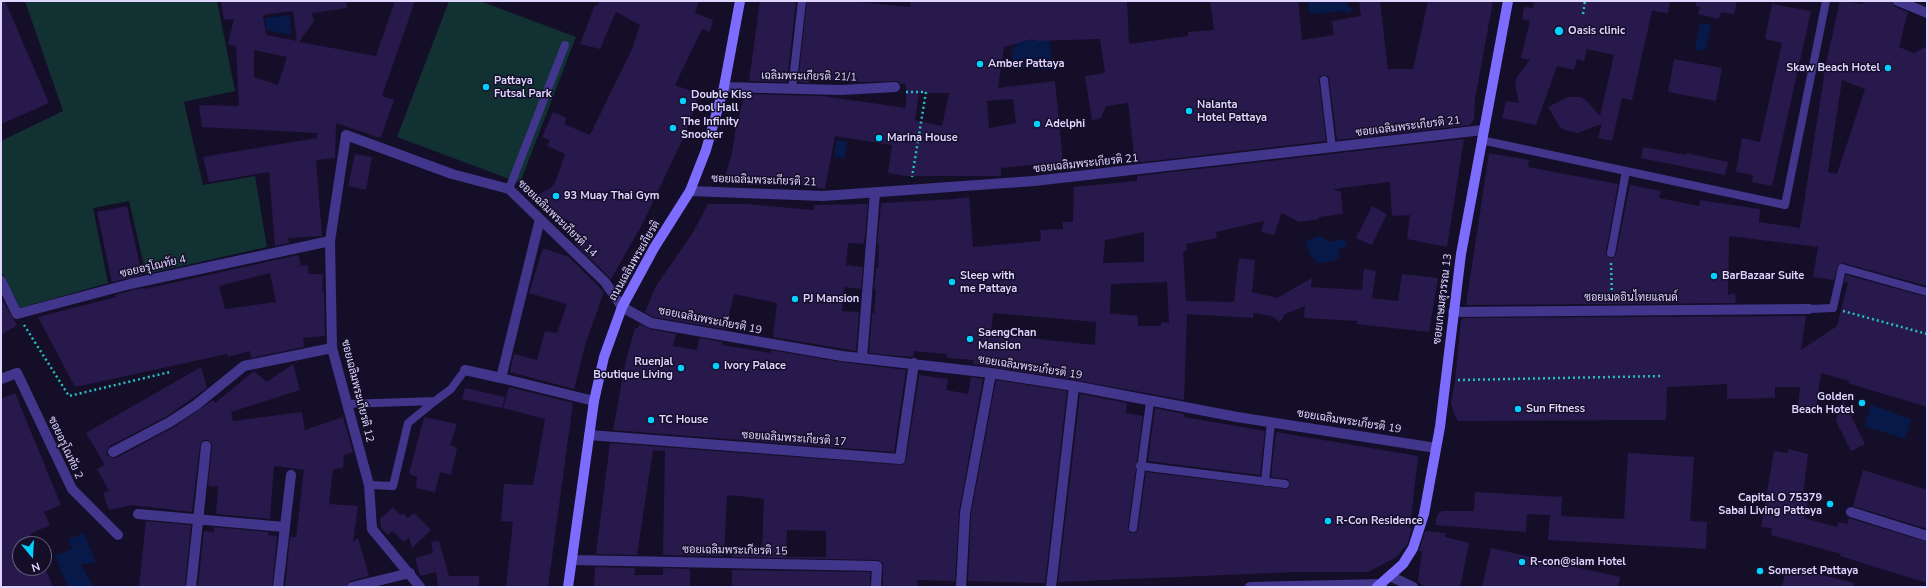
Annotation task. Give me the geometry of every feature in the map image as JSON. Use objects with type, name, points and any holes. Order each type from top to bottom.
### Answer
[{"type":"main road","name":"ถนนเฉลิมพระเกียรติ","points":[[568,587],[594,401],[604,357],[622,307],[654,248],[690,191],[706,150],[724,87],[740,1]]},
{"type":"main road","name":"ซอยเกษมสุวรรณ 13","points":[[1379,585],[1403,564],[1413,548],[1424,514],[1436,448],[1461,254],[1508,1]]},
{"type":"street","points":[[1898,1],[1927,13]]},
{"type":"street","name":"เฉลิมพระเกียรติ 21/1","points":[[724,87],[841,90],[895,87]]},
{"type":"street","name":"ซอยเฉลิมพระเกียรติ 14","points":[[346,135],[452,174],[509,189],[605,282],[622,307]]},
{"type":"street","name":"ซอยเฉลิมพระเกียรติ 12","points":[[346,135],[330,241],[332,348],[369,485],[372,529],[410,573],[420,587]]},
{"type":"street","name":"ซอยเฉลิมพระเกียรติ 21","points":[[690,191],[823,196],[910,190],[1079,177],[1332,148],[1482,135]]},
{"type":"street","points":[[862,358],[875,192]]},
{"type":"street","points":[[501,378],[540,219]]},
{"type":"street","name":"ซอยอรุโณทัย 4","points":[[17,314],[130,284],[330,241]]},
{"type":"street","points":[[1,281],[17,314]]},
{"type":"street","name":"ซอยเฉลิมพระเกียรติ 19","points":[[622,307],[652,323],[740,339],[862,358],[991,373],[1074,386],[1150,402],[1436,448]]},
{"type":"street","name":"ซอยเมดอินไทยแลนด์","points":[[1453,312],[1809,309]]},
{"type":"street","points":[[113,452],[170,422],[196,405],[244,366],[332,348]]},
{"type":"street","name":"ซอยเฉลิมพระเกียรติ 17","points":[[590,435],[900,459],[914,363]]},
{"type":"street","points":[[465,370],[594,401]]},
{"type":"street","name":"ซอยอรุโณทัย 2","points":[[1,379],[17,373],[72,489],[118,535]]},
{"type":"street","points":[[961,587],[965,513],[991,373]]},
{"type":"street","points":[[1051,587],[1074,386]]},
{"type":"street","points":[[191,587],[206,446]]},
{"type":"street","points":[[278,587],[291,475]]},
{"type":"street","points":[[1851,512],[1927,536]]},
{"type":"street","points":[[138,514],[284,527]]},
{"type":"street","name":"ซอยเฉลิมพระเกียรติ 15","points":[[572,560],[877,566],[876,587]]},
{"type":"street","points":[[352,587],[410,573]]},
{"type":"street","points":[[1390,576],[1413,587]]},
{"type":"street","points":[[1250,587],[1379,585]]},
{"type":"lane","points":[[792,89],[802,1]]},
{"type":"lane","points":[[1482,135],[1626,171],[1785,204],[1826,1]]},
{"type":"lane","points":[[509,189],[565,45]]},
{"type":"lane","points":[[1324,80],[1332,148]]},
{"type":"lane","points":[[1611,253],[1626,171]]},
{"type":"lane","points":[[1809,309],[1833,308],[1842,268],[1927,292]]},
{"type":"lane","points":[[369,485],[393,486],[408,423],[451,389],[465,370]]},
{"type":"lane","points":[[347,404],[435,401]]},
{"type":"lane","points":[[1133,528],[1140,466],[1150,402]]},
{"type":"lane","points":[[1265,482],[1272,422]]},
{"type":"lane","points":[[1140,466],[1285,484]]},
{"type":"path","points":[[1583,14],[1585,1]]},
{"type":"path","points":[[895,87],[903,92],[926,92],[910,190]]},
{"type":"path","points":[[1611,253],[1612,310]]},
{"type":"path","points":[[1833,308],[1927,334]]},
{"type":"path","points":[[17,314],[69,396],[170,372]]},
{"type":"path","points":[[1445,380],[1664,376]]},
{"type":"green space","points":[[25,1],[217,1],[235,91],[184,102],[203,185],[255,176],[267,247],[146,274],[129,201],[93,208],[108,283],[20,308],[1,271],[1,141],[63,111]]},
{"type":"green space","name":"Pattaya Futsal Park","points":[[449,1],[480,1],[576,37],[520,183],[397,137]]},
{"type":"water","points":[[1308,1],[1347,1],[1347,7],[1350,7],[1352,10],[1348,14],[1344,11],[1310,14]]},
{"type":"water","points":[[290,15],[291,35],[266,30],[265,18]]},
{"type":"water","points":[[1700,23],[1711,25],[1705,51],[1695,49]]},
{"type":"water","points":[[1032,39],[1037,41],[1049,41],[1053,69],[1037,70],[1037,67],[1012,69],[1012,51],[1018,43]]},
{"type":"water","points":[[837,140],[847,142],[844,159],[834,156]]},
{"type":"water","points":[[1320,236],[1330,242],[1342,239],[1347,244],[1346,247],[1339,249],[1339,257],[1334,261],[1318,263],[1310,254],[1306,241]]},
{"type":"water","points":[[1871,405],[1911,419],[1905,439],[1864,426]]},
{"type":"water","points":[[84,533],[96,563],[81,564],[92,585],[97,587],[68,587],[55,556],[72,549],[69,539]]},
{"type":"building","points":[[1,1],[5,1],[49,103],[1,124]]},
{"type":"building","points":[[221,1],[346,1],[347,8],[312,13],[314,21],[299,42],[376,56],[395,1],[415,1],[382,96],[394,100],[381,137],[336,123],[335,158],[316,160],[322,236],[288,238],[289,243],[275,246],[269,172],[209,182],[203,157],[317,138],[317,133],[202,127],[199,105],[239,106],[236,46],[228,44],[234,19],[224,20]],"holes":[[[293,11],[297,41],[266,35],[263,15]],[[254,50],[287,57],[278,85],[254,77]]]},
{"type":"building","points":[[596,1],[699,1],[695,13],[713,20],[710,32],[702,29],[675,85],[699,94],[686,132],[644,221],[611,279],[575,244],[578,238],[565,230],[570,222],[530,199],[552,187],[565,154],[547,146],[550,140],[542,137],[553,112],[567,118],[564,124],[590,135],[632,49],[640,25],[616,12],[600,49],[580,44],[595,5],[597,6],[599,3]]},
{"type":"building","points":[[760,1],[796,1],[787,82],[749,81]]},
{"type":"building","points":[[807,1],[848,1],[910,7],[911,1],[1127,1],[1129,44],[1188,36],[1188,32],[1214,30],[1210,1],[1298,1],[1302,40],[1334,35],[1332,21],[1361,16],[1359,1],[1380,1],[1388,69],[1413,69],[1428,1],[1493,1],[1475,99],[1474,120],[1469,125],[1337,140],[1329,79],[1328,76],[1324,75],[1320,76],[1319,81],[1326,141],[1135,163],[1128,103],[1106,106],[1101,118],[1092,120],[1085,76],[1105,73],[1100,39],[1037,41],[1032,39],[1004,47],[998,88],[1055,81],[1063,162],[1001,168],[1001,176],[906,176],[888,173],[892,145],[835,136],[825,189],[802,185],[747,185],[747,183],[724,180],[732,153],[736,126],[745,94],[822,96],[906,108],[906,84],[901,84],[898,81],[867,82],[809,79],[809,83],[798,82]],"holes":[[[919,93],[949,93],[942,126],[915,120]],[[1013,99],[1016,123],[989,128],[987,101]]]},
{"type":"building","points":[[1534,1],[1670,1],[1668,13],[1652,11],[1632,100],[1622,98],[1612,141],[1598,138],[1602,124],[1577,133],[1565,130],[1560,127],[1548,107],[1568,97],[1580,97],[1586,100],[1600,116],[1614,55],[1587,49],[1584,61],[1577,59],[1574,70],[1557,66],[1536,125],[1502,118],[1506,101],[1519,103],[1515,84],[1517,77],[1530,60],[1521,58],[1530,21],[1522,19],[1524,7],[1533,8]]},
{"type":"building","points":[[1696,1],[1737,1],[1734,14],[1721,12],[1719,19],[1698,14],[1700,7],[1696,6]]},
{"type":"building","points":[[1840,1],[1863,4],[1863,1],[1892,1],[1895,7],[1908,12],[1899,47],[1914,53],[1927,46],[1927,286],[1843,263],[1838,265],[1834,280],[1813,277],[1818,247],[1729,236],[1728,295],[1735,293],[1736,303],[1466,305],[1489,153],[1529,160],[1528,167],[1618,184],[1606,252],[1606,255],[1610,258],[1613,258],[1616,254],[1630,185],[1661,191],[1659,198],[1699,206],[1700,200],[1760,209],[1759,222],[1800,228],[1823,77]],"holes":[[[1842,80],[1865,89],[1837,174],[1828,172]]]},
{"type":"building","points":[[1772,4],[1811,11],[1772,186],[1752,182],[1753,175],[1736,172],[1742,138],[1760,142],[1782,43],[1765,39]]},
{"type":"building","points":[[1674,59],[1722,68],[1716,101],[1668,92]]},
{"type":"building","points":[[1464,139],[1447,247],[1407,239],[1410,215],[1392,216],[1390,182],[1333,189],[1341,192],[1343,214],[1319,217],[1319,219],[1299,222],[1282,213],[1274,235],[1261,232],[1264,221],[1216,232],[1217,238],[1186,244],[1187,251],[1183,251],[1186,301],[1234,302],[1239,258],[1255,260],[1252,292],[1277,298],[1312,278],[1311,287],[1362,290],[1364,269],[1376,271],[1372,298],[1398,301],[1402,274],[1438,278],[1429,332],[1357,324],[1357,321],[1304,318],[1305,306],[1285,314],[1280,322],[1272,316],[1253,313],[1253,318],[1187,314],[1184,400],[1075,380],[973,364],[974,360],[947,358],[947,354],[914,351],[913,357],[911,357],[869,353],[872,313],[874,313],[876,290],[874,290],[876,268],[878,268],[879,244],[877,244],[882,203],[969,197],[973,247],[1041,241],[1040,230],[1063,229],[1063,222],[1073,222],[1074,187],[1137,181],[1137,176]],"holes":[[[1144,232],[1144,262],[1103,263],[1105,240]],[[1167,282],[1169,323],[1161,322],[1161,326],[1138,326],[1138,316],[1110,313],[1111,284]],[[993,313],[1096,322],[1095,345],[991,334]]]},
{"type":"building","points":[[1643,147],[1686,155],[1686,153],[1728,162],[1725,175],[1641,158]]},
{"type":"building","points":[[355,154],[372,157],[366,190],[348,186]]},
{"type":"building","points":[[708,204],[746,204],[814,210],[814,205],[868,204],[864,244],[848,243],[846,265],[863,267],[861,289],[844,287],[842,311],[859,312],[856,351],[773,337],[777,303],[734,294],[726,329],[653,317],[645,312],[656,286],[692,234]]},
{"type":"building","points":[[127,206],[142,275],[112,282],[97,212]]},
{"type":"building","points":[[1372,206],[1387,214],[1372,245],[1356,238]]},
{"type":"building","points":[[543,248],[569,257],[604,292],[586,342],[574,389],[510,372],[514,354],[537,360],[545,331],[557,333],[567,304],[529,293]]},
{"type":"building","points":[[298,255],[301,265],[296,267],[307,265],[309,274],[323,274],[322,291],[324,291],[325,336],[303,338],[304,347],[251,358],[250,351],[228,357],[227,354],[75,387],[38,317],[116,297],[115,295],[132,290],[145,289]],"holes":[[[270,273],[276,302],[225,309],[219,286]]]},
{"type":"building","points":[[1846,275],[1927,297],[1927,407],[1848,383],[1849,381],[1821,373],[1815,415],[1797,412],[1800,387],[1775,387],[1775,398],[1727,399],[1727,384],[1667,387],[1666,420],[1458,421],[1454,413],[1451,403],[1455,381],[1461,320],[1464,318],[1806,316],[1801,350],[1837,326],[1848,283],[1844,282]]},
{"type":"building","points":[[1,298],[17,325],[1,335]]},
{"type":"building","points":[[640,324],[650,329],[676,334],[673,346],[697,350],[699,338],[723,342],[722,345],[771,353],[771,350],[841,362],[906,370],[894,452],[613,430],[626,360],[635,328],[638,328]]},
{"type":"building","points":[[293,364],[300,390],[231,412],[233,421],[302,412],[305,430],[343,417],[353,452],[344,455],[343,468],[333,469],[329,504],[358,506],[353,542],[358,538],[369,576],[350,581],[346,587],[285,587],[290,537],[296,537],[304,470],[274,466],[270,519],[216,514],[218,487],[208,486],[212,443],[207,440],[203,440],[200,445],[192,512],[132,505],[109,510],[103,493],[109,491],[97,469],[105,465],[86,433],[201,367],[207,388],[167,416],[110,446],[107,451],[107,455],[112,458],[116,458],[174,427],[213,400],[215,403],[254,371],[267,382]]},
{"type":"building","points":[[919,375],[948,379],[946,390],[968,394],[971,377],[983,379],[959,512],[955,581],[917,580],[917,587],[883,587],[883,563],[878,560],[732,557],[732,548],[762,548],[764,499],[739,496],[727,495],[724,556],[663,555],[665,451],[653,450],[637,555],[596,554],[610,443],[902,465],[906,460]],"holes":[[[787,530],[826,531],[826,557],[786,557]]]},
{"type":"building","points":[[996,380],[1067,391],[1045,583],[968,581],[971,514]]},
{"type":"building","points":[[509,387],[573,403],[548,587],[506,587],[513,522],[501,521],[504,484],[533,485],[545,419],[503,408]]},
{"type":"building","points":[[465,388],[505,397],[502,408],[462,399]]},
{"type":"building","points":[[15,393],[61,505],[44,512],[50,525],[30,534],[31,536],[12,536],[12,576],[48,576],[53,587],[4,587],[1,581],[1,399]]},
{"type":"building","points":[[1080,394],[1127,403],[1126,413],[1143,416],[1128,527],[1130,533],[1135,533],[1138,529],[1146,472],[1287,489],[1290,484],[1288,479],[1271,477],[1276,432],[1418,456],[1410,528],[1412,529],[1407,545],[1395,558],[1368,572],[1296,572],[1058,582]]},
{"type":"building","points":[[1843,400],[1865,444],[1851,451],[1836,421]]},
{"type":"building","points":[[1155,408],[1184,414],[1184,417],[1265,431],[1260,475],[1148,461]]},
{"type":"building","points":[[424,417],[457,424],[450,445],[457,448],[451,475],[440,472],[435,492],[416,488],[417,477],[409,474]]},
{"type":"building","points":[[1788,449],[1808,454],[1803,494],[1810,495],[1804,518],[1837,527],[1839,522],[1847,524],[1849,518],[1927,542],[1927,583],[1840,556],[1841,554],[1771,535],[1772,528],[1761,527],[1774,451],[1788,453]]},
{"type":"building","points":[[1628,453],[1694,457],[1690,521],[1707,522],[1706,549],[1548,540],[1550,515],[1527,514],[1526,532],[1435,525],[1438,514],[1442,511],[1474,511],[1475,492],[1562,497],[1561,516],[1624,519]]},
{"type":"building","points":[[1863,470],[1927,490],[1927,529],[1853,506]]},
{"type":"building","points":[[393,507],[400,515],[403,513],[408,518],[414,513],[431,530],[412,548],[409,537],[404,542],[393,531],[388,535],[381,528],[380,519]]},
{"type":"building","points":[[146,521],[191,525],[185,587],[139,587]]},
{"type":"building","points":[[214,527],[269,532],[268,535],[277,536],[272,587],[198,587],[204,531],[214,532]]},
{"type":"building","points":[[1425,531],[1445,533],[1445,537],[1469,543],[1460,587],[1423,586],[1418,581],[1422,551],[1419,551]]},
{"type":"building","points":[[439,541],[449,576],[479,576],[479,587],[438,587],[436,572],[420,576],[415,558],[433,553],[431,542]]},
{"type":"building","name":"R-con@siam Hotel","points":[[1491,548],[1620,577],[1618,587],[1482,587]]},
{"type":"building","points":[[1787,566],[1854,583],[1853,587],[1782,587]]},
{"type":"building","points":[[595,567],[635,568],[634,575],[663,575],[663,568],[690,569],[690,587],[594,587]]},
{"type":"building","points":[[732,570],[870,572],[870,587],[732,587]]},
{"type":"place","name":"Oasis clinic","points":[[1559,31]]},
{"type":"place","name":"Amber Pattaya","points":[[980,64]]},
{"type":"place","name":"Skaw Beach Hotel","points":[[1888,68]]},
{"type":"place","name":"Pattaya Futsal Park","points":[[486,87]]},
{"type":"place","name":"Double Kiss Pool Hall","points":[[683,101]]},
{"type":"place","name":"Nalanta Hotel Pattaya","points":[[1189,111]]},
{"type":"place","name":"Adelphi","points":[[1037,124]]},
{"type":"place","name":"The Infinity Snooker","points":[[673,128]]},
{"type":"place","name":"Marina House","points":[[879,138]]},
{"type":"place","name":"93 Muay Thai Gym","points":[[556,196]]},
{"type":"place","name":"BarBazaar Suite","points":[[1714,276]]},
{"type":"place","name":"Sleep with me Pattaya","points":[[952,282]]},
{"type":"place","name":"PJ Mansion","points":[[795,299]]},
{"type":"place","name":"SaengChan Mansion","points":[[970,339]]},
{"type":"place","name":"Ivory Palace","points":[[716,366]]},
{"type":"place","name":"Ruenjal Boutique Living","points":[[681,368]]},
{"type":"place","name":"Golden Beach Hotel","points":[[1862,403]]},
{"type":"place","name":"Sun Fitness","points":[[1518,409]]},
{"type":"place","name":"TC House","points":[[651,420]]},
{"type":"place","name":"Capital O 75379 Sabai Living Pattaya","points":[[1830,504]]},
{"type":"place","name":"R-Con Residence","points":[[1328,521]]},
{"type":"place","name":"R-con@siam Hotel","points":[[1522,562]]},
{"type":"place","name":"Somerset Pattaya","points":[[1760,571]]}]
